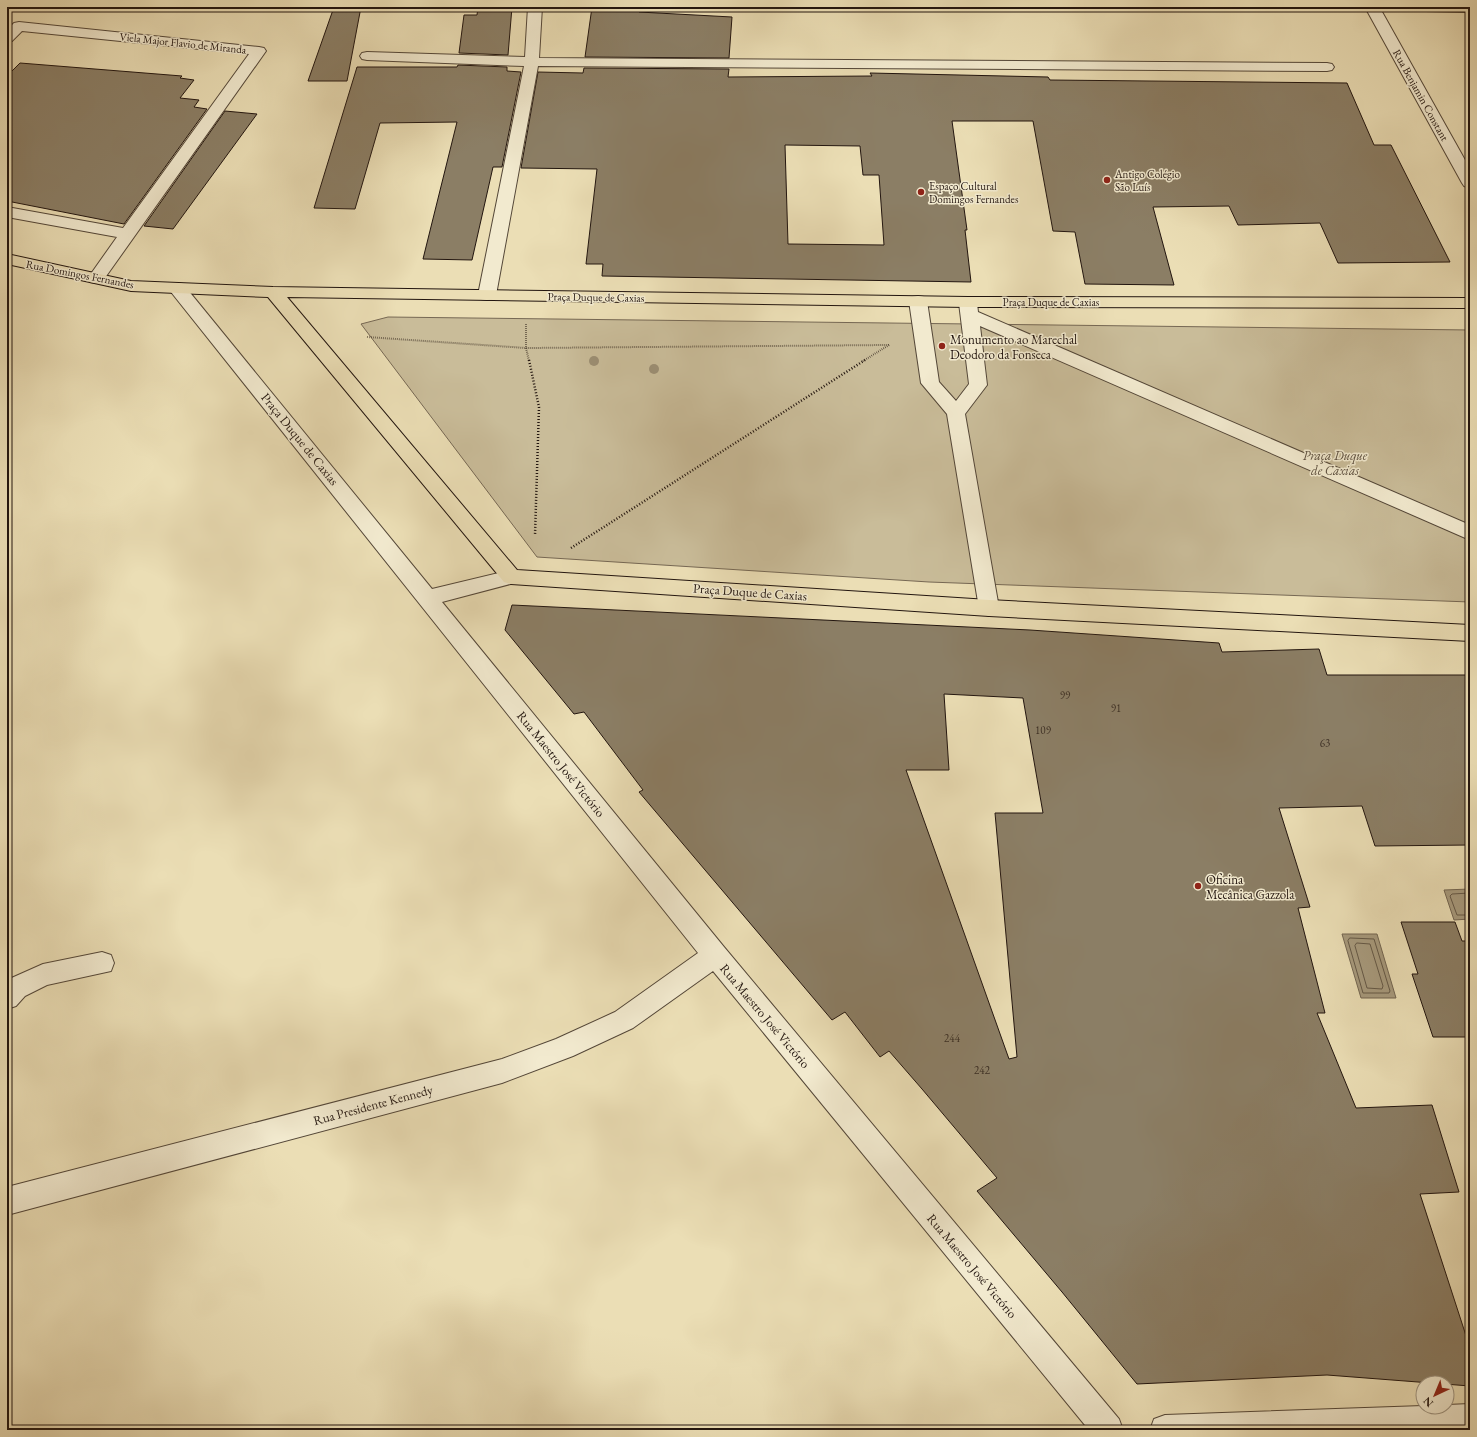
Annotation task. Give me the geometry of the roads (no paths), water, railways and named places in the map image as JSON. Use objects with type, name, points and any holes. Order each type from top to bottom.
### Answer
[{"type":"main road","name":"Rua Domingos Fernandes","points":[[7,259],[131,286],[178,288]]},
{"type":"main road","name":"Praça Duque de Caxias","points":[[178,288],[274,292],[487,296],[918,301],[968,308],[1470,303]]},
{"type":"main road","points":[[274,292],[511,577]]},
{"type":"main road","name":"Praça Duque de Caxias","points":[[511,577],[989,608],[1470,633]]},
{"type":"street","points":[[487,296],[532,62],[535,7]]},
{"type":"street","name":"Rua Benjamin Constant","points":[[1372,7],[1470,183]]},
{"type":"street","points":[[1384,7],[1470,8]]},
{"type":"street","name":"Viela Major Flavio de Miranda","points":[[7,38],[19,26],[260,51],[96,278]]},
{"type":"street","points":[[367,56],[532,62],[1326,67]]},
{"type":"street","points":[[7,212],[127,234]]},
{"type":"street","name":"Praça Duque de Caxias","points":[[178,288],[428,598],[511,577]]},
{"type":"street","points":[[918,301],[930,383],[956,413],[989,608]]},
{"type":"street","points":[[956,413],[978,385],[968,308]]},
{"type":"street","name":"Praça Duque de Caxias","points":[[968,308],[1470,533]]},
{"type":"street","name":"Rua Maestro José Victório","points":[[428,598],[715,955],[1108,1430]]},
{"type":"street","name":"Rua Presidente Kennedy","points":[[7,1201],[502,1071],[564,1048],[624,1020],[715,955]]},
{"type":"street","points":[[7,998],[16,988],[44,975],[102,963]]},
{"type":"street","points":[[1165,1430],[1470,1418]]},
{"type":"water","points":[[1470,889],[1470,919],[1454,920],[1444,890]]},
{"type":"water","points":[[1342,934],[1377,934],[1396,998],[1361,998]]},
{"type":"place","name":"Antigo Colégio São Luís","points":[[1107,180]]},
{"type":"place","name":"Espaço Cultural Domingos Fernandes","points":[[921,192]]},
{"type":"place","name":"Monumento ao Marechal Deodoro da Fonseca","points":[[942,346]]},
{"type":"place","name":"Oficina Mecânica Gazzola","points":[[1198,886]]}]
